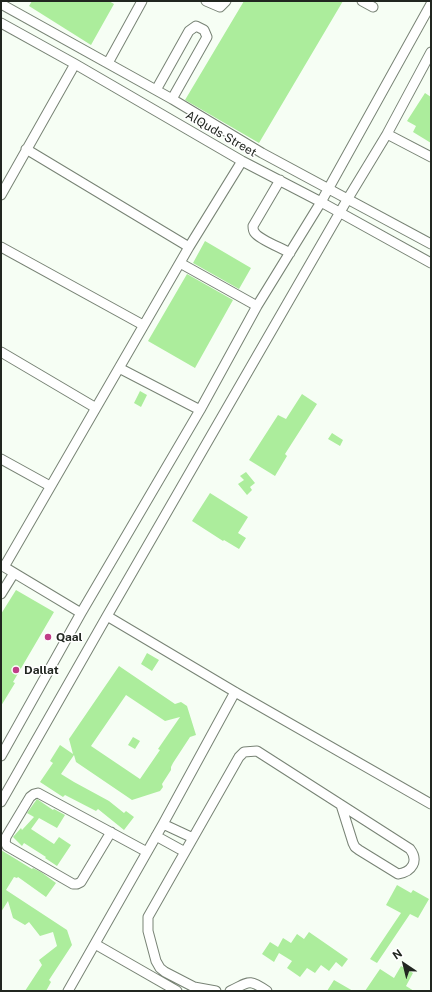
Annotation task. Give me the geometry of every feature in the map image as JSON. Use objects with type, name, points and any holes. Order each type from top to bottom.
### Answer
[{"type":"street","points":[[108,64],[142,1]]},
{"type":"street","points":[[206,1],[220,7],[226,1]]},
{"type":"street","points":[[362,1],[373,7]]},
{"type":"street","name":"AlQuds Street","points":[[1,2],[172,99],[262,153],[431,244]]},
{"type":"street","points":[[1,756],[81,612],[200,410],[257,306],[321,202],[431,4]]},
{"type":"street","name":"AlQuds Street","points":[[1,23],[242,161],[321,202],[431,263]]},
{"type":"street","points":[[156,90],[189,31],[196,26],[204,30],[207,37],[172,99]]},
{"type":"street","points":[[1,802],[347,200],[428,64],[431,52]]},
{"type":"street","points":[[1,195],[75,64]]},
{"type":"street","points":[[387,134],[431,157]]},
{"type":"street","points":[[26,150],[189,247]]},
{"type":"street","points":[[81,612],[2,566],[189,247],[242,161]]},
{"type":"street","points":[[280,180],[253,226],[253,230],[266,241],[290,252]]},
{"type":"street","points":[[1,247],[143,325]]},
{"type":"street","points":[[180,263],[257,306]]},
{"type":"street","points":[[1,352],[96,408]]},
{"type":"street","points":[[119,368],[200,410]]},
{"type":"street","points":[[1,459],[50,486]]},
{"type":"street","points":[[1,594],[14,573]]},
{"type":"street","points":[[107,616],[235,692],[431,804]]},
{"type":"street","points":[[68,991],[156,836],[235,692]]},
{"type":"street","points":[[216,991],[194,987],[160,968],[156,961],[148,931],[148,918],[239,757],[244,752],[257,751],[410,849],[414,854],[414,859],[409,870],[398,874],[359,850],[353,843],[341,805]]},
{"type":"street","points":[[111,832],[81,882],[77,884],[73,884],[7,846],[5,842],[6,837],[30,797],[38,793],[111,832],[147,852]]},
{"type":"street","points":[[162,824],[193,838]]},
{"type":"street","points":[[156,836],[185,852]]},
{"type":"street","points":[[95,944],[172,990]]},
{"type":"street","points":[[230,991],[249,982],[253,982],[267,991]]},
{"type":"building","points":[[32,1],[109,1],[114,4],[91,45],[29,6]]},
{"type":"building","points":[[244,1],[343,1],[259,143],[185,100]]},
{"type":"building","points":[[425,93],[431,97],[431,143],[413,132],[416,126],[407,121]]},
{"type":"building","points":[[205,241],[251,268],[239,289],[193,263]]},
{"type":"building","points":[[187,274],[233,300],[195,368],[148,341]]},
{"type":"building","points":[[140,391],[147,395],[141,407],[134,403]]},
{"type":"building","points":[[302,394],[317,404],[285,454],[287,456],[275,476],[249,460],[278,415],[286,419]]},
{"type":"building","points":[[332,433],[343,440],[340,446],[328,439]]},
{"type":"building","points":[[246,472],[255,483],[250,487],[252,490],[247,495],[238,484],[244,480],[240,476]]},
{"type":"building","points":[[210,493],[248,517],[238,533],[246,538],[239,549],[224,540],[223,541],[192,521]]},
{"type":"building","points":[[16,590],[54,612],[13,682],[15,683],[1,706],[1,614]]},
{"type":"building","points":[[147,653],[159,660],[152,671],[141,664]]},
{"type":"building","points":[[119,666],[175,704],[181,702],[187,706],[196,735],[190,737],[173,763],[160,791],[132,800],[76,762],[74,755],[61,774],[109,801],[124,813],[126,811],[134,817],[124,830],[98,809],[96,811],[65,795],[63,797],[40,782],[53,763],[50,761],[60,745],[73,754],[69,739]],"holes":[[[126,695],[165,721],[180,717],[140,779],[91,746]]]},
{"type":"building","points":[[133,737],[140,741],[135,749],[128,745]]},
{"type":"building","points":[[37,799],[53,810],[54,809],[65,815],[57,828],[39,818],[31,829],[54,844],[59,837],[71,845],[57,866],[24,843],[22,846],[13,837],[34,817],[27,813]]},
{"type":"building","points":[[1,850],[32,869],[33,868],[41,872],[56,883],[46,897],[18,877],[14,877],[6,890],[67,930],[72,945],[49,980],[51,982],[46,991],[25,991],[42,965],[39,960],[57,946],[53,932],[40,936],[29,922],[25,925],[13,918],[8,901],[1,912]]},
{"type":"building","points":[[397,885],[411,893],[413,890],[429,899],[418,918],[410,914],[377,963],[370,959],[401,913],[386,905]]},
{"type":"building","points":[[309,932],[348,959],[342,967],[336,962],[329,971],[321,965],[315,973],[307,968],[300,977],[287,968],[292,961],[279,953],[274,962],[262,954],[270,942],[278,947],[283,938],[291,943],[297,934],[304,939]]},
{"type":"building","points":[[401,966],[413,973],[406,986],[414,991],[365,991],[380,969],[394,978]]},
{"type":"building","points":[[334,980],[353,991],[327,991]]},
{"type":"place","name":"Qaal","points":[[48,637]]},
{"type":"place","name":"Dallat","points":[[16,670]]}]
